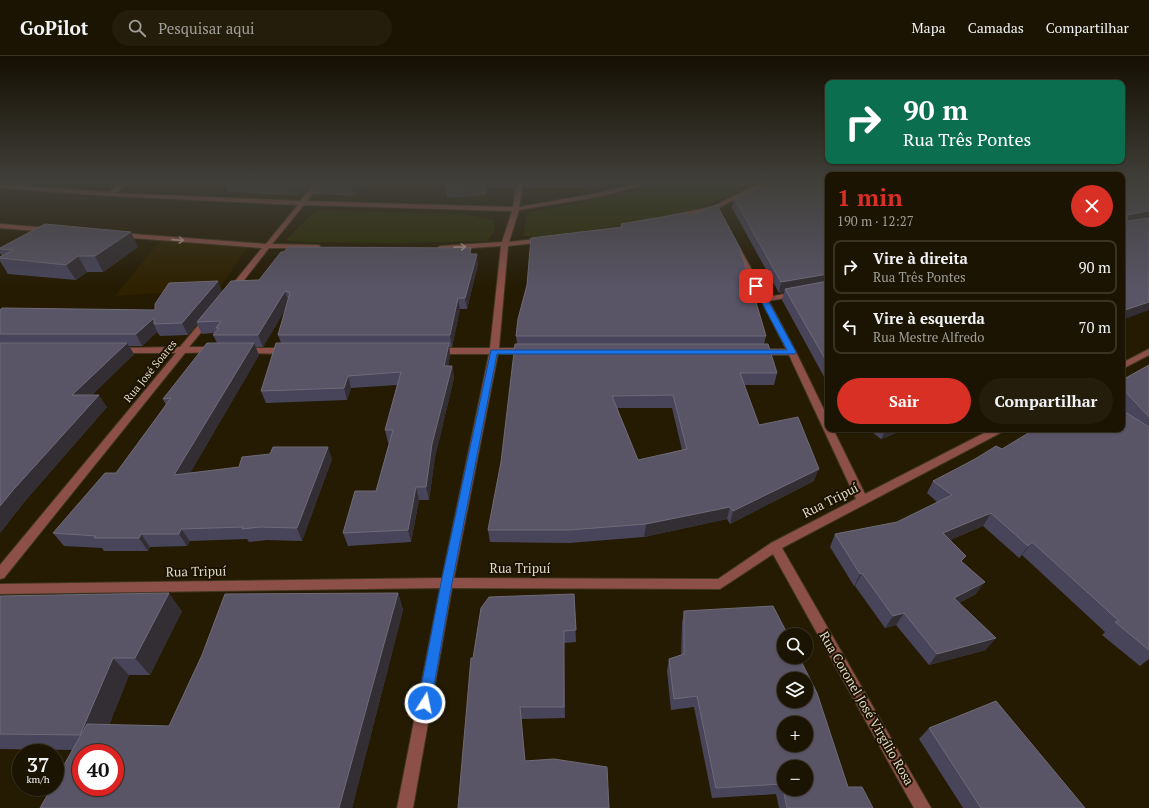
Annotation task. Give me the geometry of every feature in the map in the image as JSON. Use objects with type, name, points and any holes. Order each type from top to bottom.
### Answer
[{"type":"street","points":[[227,295],[291,217]]},
{"type":"street","points":[[406,808],[447,583],[494,351],[506,244],[514,217]]},
{"type":"street","points":[[662,218],[668,217]]},
{"type":"street","points":[[0,226],[58,230]]},
{"type":"street","points":[[112,235],[267,246],[322,247]]},
{"type":"street","points":[[432,248],[506,244],[553,239]]},
{"type":"street","points":[[734,243],[792,352],[825,422]]},
{"type":"street","points":[[763,300],[806,292]]},
{"type":"street","name":"Rua José Soares","points":[[0,574],[212,314]]},
{"type":"street","points":[[111,350],[222,350]]},
{"type":"street","points":[[238,350],[294,351]]},
{"type":"street","points":[[430,351],[541,351]]},
{"type":"street","points":[[753,352],[792,352]]},
{"type":"street","points":[[1125,364],[1149,352]]},
{"type":"street","points":[[830,432],[862,500]]},
{"type":"street","name":"Rua Tripuí","points":[[0,588],[447,583],[720,584],[775,546],[994,432]]},
{"type":"street","name":"Rua Coronel José Virgílio Rosa","points":[[775,546],[923,808]]},
{"type":"shaded area","points":[[160,241],[248,246],[219,289],[115,296]]},
{"type":"green space","points":[[309,217],[479,217],[493,220],[495,230],[487,241],[401,243],[302,242],[286,240]]},
{"type":"green space","points":[[526,217],[660,217],[548,237],[523,236]]},
{"type":"building","points":[[661,217],[723,217],[740,248],[766,336],[516,336],[518,319],[527,285],[531,238],[622,227],[621,224]]},
{"type":"building","points":[[745,217],[825,217],[825,275],[781,282]]},
{"type":"building","points":[[1125,217],[1127,217],[1128,221],[1149,218],[1149,302],[1125,310]]},
{"type":"building","points":[[45,224],[131,232],[95,256],[78,256],[66,265],[0,258],[13,250],[0,248]]},
{"type":"building","points":[[288,247],[471,248],[470,254],[477,254],[465,298],[458,298],[450,335],[278,335],[290,293],[285,291],[258,335],[213,335],[219,328],[216,328],[221,321],[197,322],[231,281],[259,280],[281,252],[284,252]]},
{"type":"building","points":[[218,281],[182,323],[154,324],[154,318],[136,334],[0,334],[0,310],[2,308],[155,310],[155,304],[169,283]]},
{"type":"building","points":[[825,282],[825,359],[785,289]]},
{"type":"building","points":[[0,343],[127,343],[72,395],[99,395],[0,506]]},
{"type":"building","points":[[207,343],[254,343],[174,475],[239,467],[242,457],[270,454],[273,447],[328,447],[297,528],[260,527],[242,529],[243,527],[181,529],[179,534],[141,534],[139,538],[94,538],[96,536],[53,533],[105,473],[116,473],[171,398],[163,399]]},
{"type":"building","points":[[276,343],[449,343],[444,366],[452,366],[432,444],[426,487],[416,487],[408,530],[343,533],[355,491],[376,491],[393,430],[385,430],[401,372],[348,376],[344,388],[261,391]]},
{"type":"building","points":[[515,344],[768,344],[777,373],[740,373],[759,425],[798,417],[819,469],[733,511],[730,507],[646,524],[569,530],[488,530],[501,462]],"holes":[[[673,395],[687,449],[638,460],[612,396]]]},
{"type":"building","points":[[1149,365],[1149,417],[1125,391],[1125,378]]},
{"type":"building","points":[[1125,412],[1149,427],[1149,650],[1115,622],[1119,621],[1032,542],[1028,546],[991,513],[943,533],[966,556],[961,561],[985,582],[954,598],[996,638],[937,654],[904,613],[893,616],[862,573],[860,574],[835,534],[897,522],[952,495],[933,481],[996,446],[1002,449],[1030,432],[1125,432]]},
{"type":"building","points":[[169,593],[135,658],[113,658],[80,735],[0,734],[0,596]]},
{"type":"building","points":[[398,593],[339,808],[40,808],[47,796],[64,796],[64,765],[72,751],[72,796],[124,796],[124,744],[76,744],[87,724],[169,726],[202,655],[225,594]]},
{"type":"building","points":[[574,594],[576,630],[564,631],[564,707],[520,707],[525,761],[554,759],[607,767],[609,808],[458,808],[471,658],[473,658],[481,608],[489,597]]},
{"type":"building","points":[[773,606],[784,628],[777,628],[777,664],[802,664],[806,672],[777,672],[777,708],[813,708],[813,685],[848,787],[862,787],[873,808],[787,808],[784,796],[813,796],[813,760],[777,760],[777,784],[716,788],[697,696],[674,699],[669,659],[684,654],[684,611]]},
{"type":"building","points":[[996,701],[1085,808],[981,808],[929,728]]},
{"type":"route","points":[[425,703],[447,583],[494,351],[792,352],[756,286]]}]
